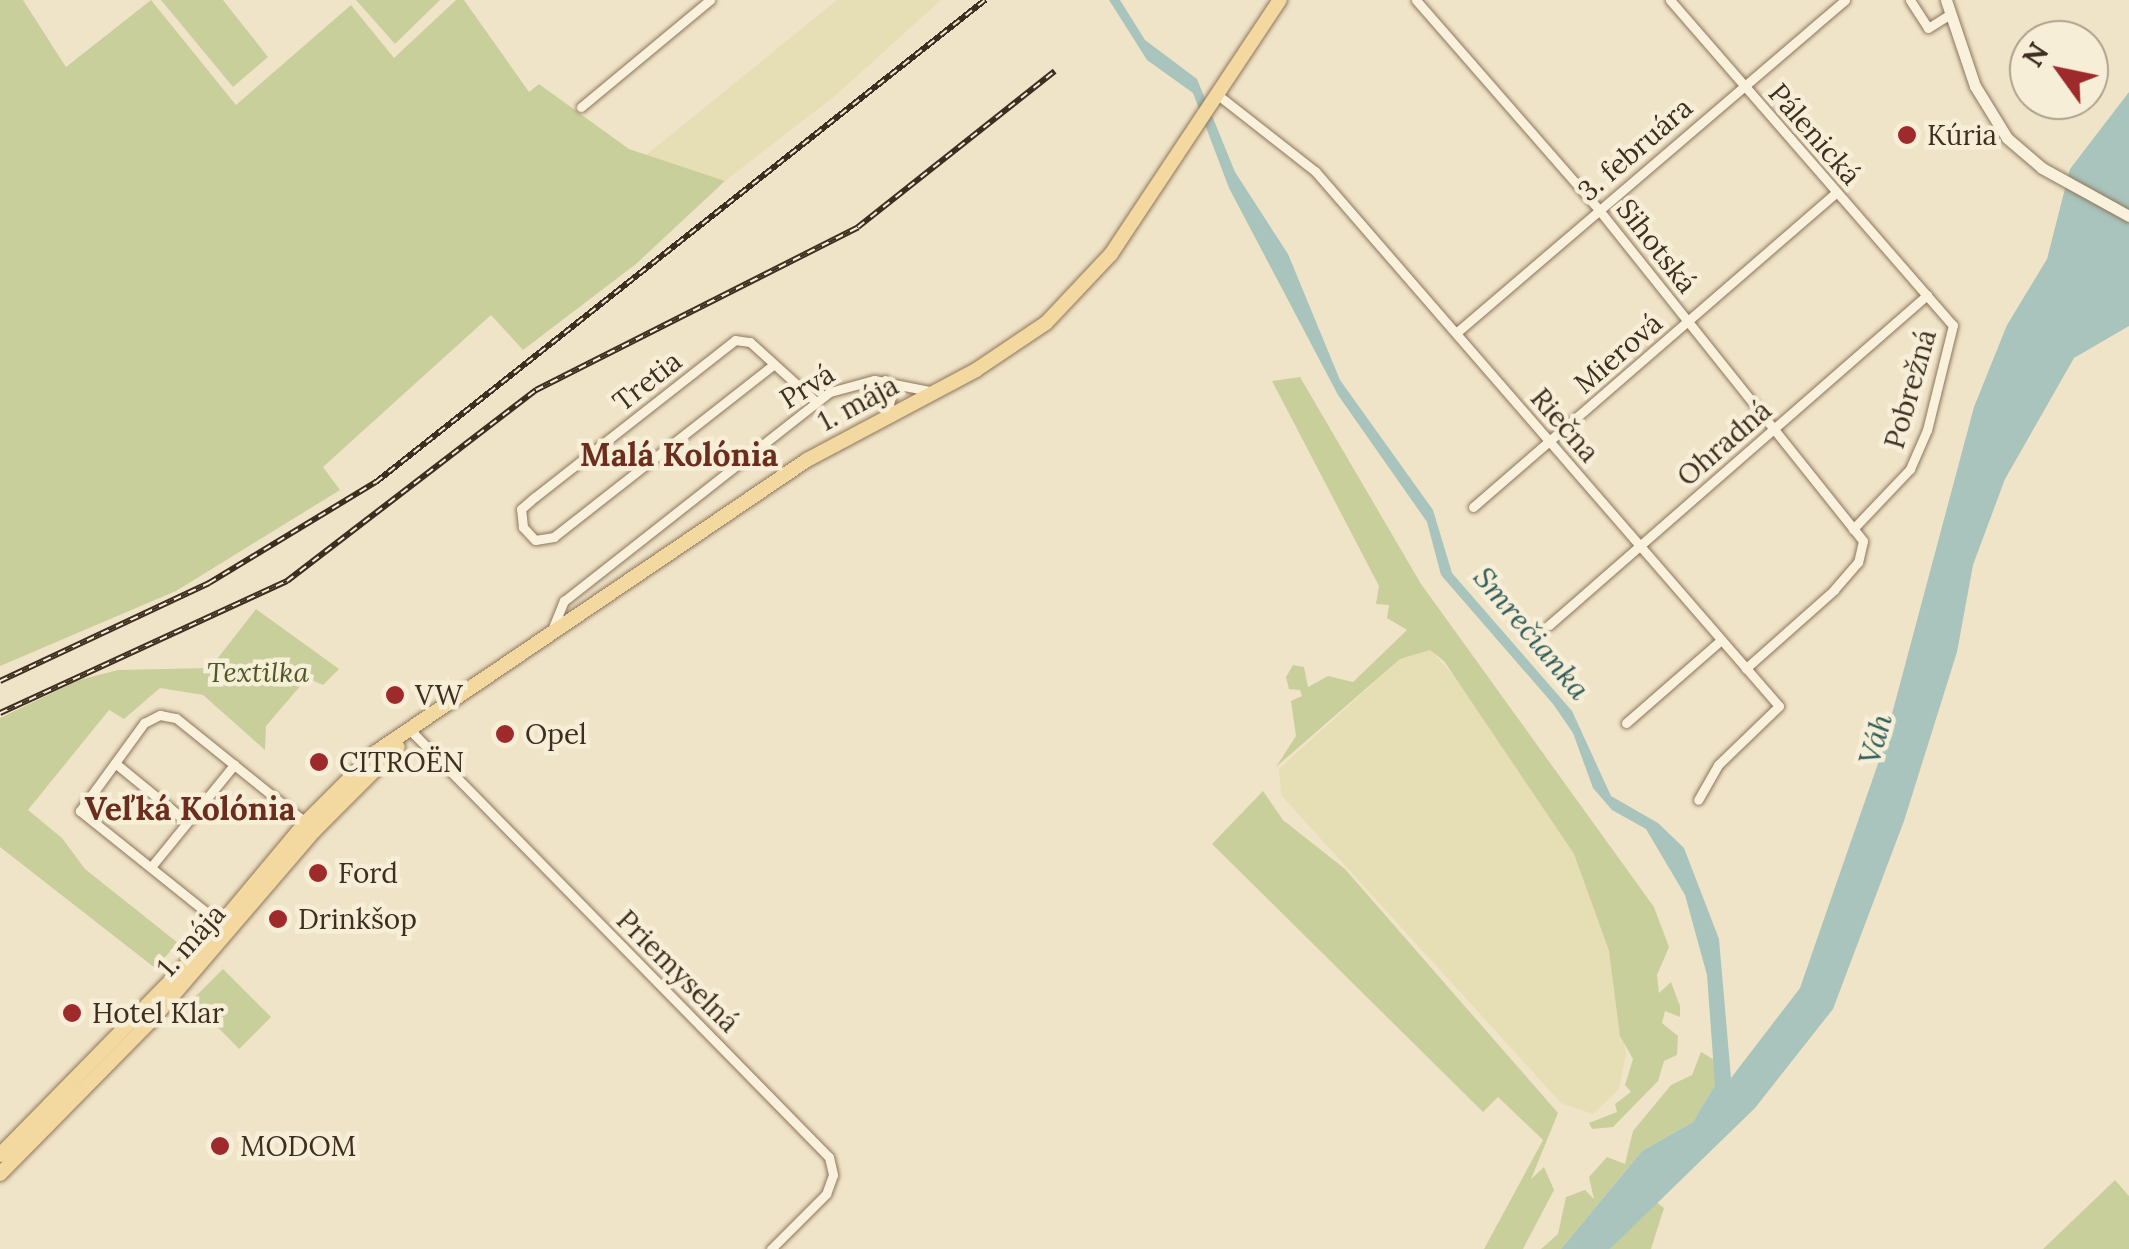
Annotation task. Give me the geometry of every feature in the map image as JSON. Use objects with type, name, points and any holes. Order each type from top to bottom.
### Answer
[{"type":"main road","name":"1. mája","points":[[0,1155],[222,924],[376,752],[412,733],[807,460],[1021,342],[1070,302],[1185,145],[1280,0]]},
{"type":"main road","name":"1. mája","points":[[0,1174],[206,961],[310,826]]},
{"type":"street","points":[[581,108],[710,0]]},
{"type":"street","name":"Sihotská","points":[[1416,0],[1599,210],[1853,528]]},
{"type":"street","name":"Pálenická","points":[[1670,0],[1927,296]]},
{"type":"street","name":"3. februára","points":[[1456,333],[1844,0]]},
{"type":"street","points":[[1910,0],[1928,28],[1950,14]]},
{"type":"street","points":[[1946,0],[1994,123],[2056,176],[2129,216]]},
{"type":"street","name":"Riečna","points":[[1217,97],[1315,171],[1780,706],[1718,765],[1698,800]]},
{"type":"street","name":"Mierová","points":[[1473,508],[1836,193]]},
{"type":"street","name":"Ohradná","points":[[1549,625],[1927,296]]},
{"type":"street","name":"Pobrežná","points":[[1853,528],[1903,480],[1927,430],[1954,329],[1927,296]]},
{"type":"street","name":"Tretia","points":[[739,338],[774,365],[554,537],[535,540],[523,527],[521,509],[535,496],[739,338]]},
{"type":"street","points":[[774,365],[816,402]]},
{"type":"street","points":[[885,380],[891,397],[886,414]]},
{"type":"street","name":"Prvá","points":[[550,638],[564,600],[816,402],[844,386],[885,380],[934,392]]},
{"type":"street","points":[[1746,668],[1858,562],[1864,545],[1853,528]]},
{"type":"street","points":[[1626,724],[1721,640]]},
{"type":"street","points":[[222,924],[80,811],[148,719],[166,715],[310,826]]},
{"type":"street","name":"Priemyselná","points":[[412,733],[829,1157],[834,1176],[826,1194],[771,1249]]},
{"type":"street","points":[[115,763],[187,822]]},
{"type":"street","points":[[151,867],[234,765]]},
{"type":"shaded area","points":[[837,0],[941,0],[836,95],[725,181],[645,156]]},
{"type":"shaded area","points":[[1430,649],[1466,690],[1574,854],[1609,951],[1626,1054],[1619,1089],[1593,1114],[1561,1103],[1281,795],[1279,769],[1400,659]]},
{"type":"green space","points":[[0,0],[23,0],[66,67],[151,0],[236,105],[351,5],[394,58],[456,0],[464,0],[529,92],[539,84],[629,149],[725,181],[636,264],[523,350],[491,315],[323,467],[340,490],[176,591],[0,666]]},
{"type":"green space","points":[[161,0],[223,0],[268,57],[233,87]]},
{"type":"green space","points":[[356,0],[440,0],[395,44]]},
{"type":"green space","points":[[1300,377],[1421,584],[1654,907],[1669,947],[1657,975],[1659,993],[1671,982],[1680,1006],[1680,1017],[1665,1011],[1662,1023],[1678,1036],[1677,1055],[1664,1061],[1658,1081],[1613,1127],[1592,1129],[1589,1123],[1617,1112],[1615,1104],[1631,1092],[1625,1085],[1633,1059],[1620,1036],[1609,951],[1574,854],[1444,661],[1430,650],[1400,659],[1276,767],[1296,736],[1291,701],[1302,696],[1300,690],[1289,689],[1286,677],[1293,665],[1304,667],[1308,687],[1328,676],[1353,682],[1407,630],[1387,618],[1389,605],[1376,604],[1379,586],[1272,381]]},
{"type":"green space","name":"Textilka","points":[[256,609],[339,669],[323,685],[307,678],[266,726],[265,750],[203,695],[160,688],[124,719],[109,710],[28,810],[62,838],[85,869],[178,943],[155,968],[0,847],[0,718],[79,680],[118,670],[210,668]]},
{"type":"green space","points":[[1263,791],[1283,820],[1345,869],[1558,1113],[1531,1179],[1544,1167],[1554,1190],[1523,1249],[1484,1249],[1543,1140],[1498,1097],[1483,1112],[1212,844]]},
{"type":"green space","points":[[223,969],[271,1017],[239,1049],[191,1001]]},
{"type":"green space","points":[[1701,1052],[1716,1061],[1715,1085],[1693,1122],[1642,1151],[1561,1249],[1541,1249],[1558,1234],[1566,1197],[1585,1190],[1594,1199],[1589,1177],[1607,1157],[1625,1164],[1633,1131],[1671,1085],[1692,1075]]},
{"type":"green space","points":[[2115,1180],[2129,1196],[2129,1249],[2043,1249]]},
{"type":"green space","points":[[1655,1201],[1664,1208],[1651,1249],[1610,1249]]},
{"type":"water","points":[[1109,0],[1120,0],[1145,40],[1197,79],[1235,172],[1288,254],[1340,380],[1433,510],[1452,573],[1572,711],[1611,796],[1658,823],[1684,848],[1719,939],[1731,1078],[1800,988],[1881,755],[1974,407],[2007,325],[2047,259],[2070,169],[2129,92],[2129,326],[2074,358],[2005,479],[1973,565],[1957,652],[1904,821],[1833,1009],[1755,1108],[1610,1249],[1561,1249],[1642,1151],[1693,1122],[1715,1085],[1707,975],[1685,895],[1646,829],[1612,810],[1593,788],[1573,733],[1553,704],[1441,575],[1427,522],[1338,395],[1229,188],[1193,93],[1147,60]]},
{"type":"railway","points":[[0,681],[209,583],[376,482],[985,0]]},
{"type":"railway","points":[[0,713],[287,581],[536,390],[858,227],[1055,71]]},
{"type":"place","name":"Kúria","points":[[1907,135]]},
{"type":"place","name":"VW","points":[[395,695]]},
{"type":"place","name":"Opel","points":[[505,734]]},
{"type":"place","name":"CITROËN","points":[[319,762]]},
{"type":"place","name":"Ford","points":[[318,873]]},
{"type":"place","name":"Drinkšop","points":[[278,919]]},
{"type":"place","name":"Hotel Klar","points":[[72,1013]]},
{"type":"place","name":"MODOM","points":[[220,1146]]},
{"type":"district","name":"Malá Kolónia","points":[[679,455]]},
{"type":"district","name":"Veľká Kolónia","points":[[190,809]]},
{"type":"water label","name":"Smrečianka","points":[[1532,633]]},
{"type":"water label","name":"Váh","points":[[1875,739]]}]
